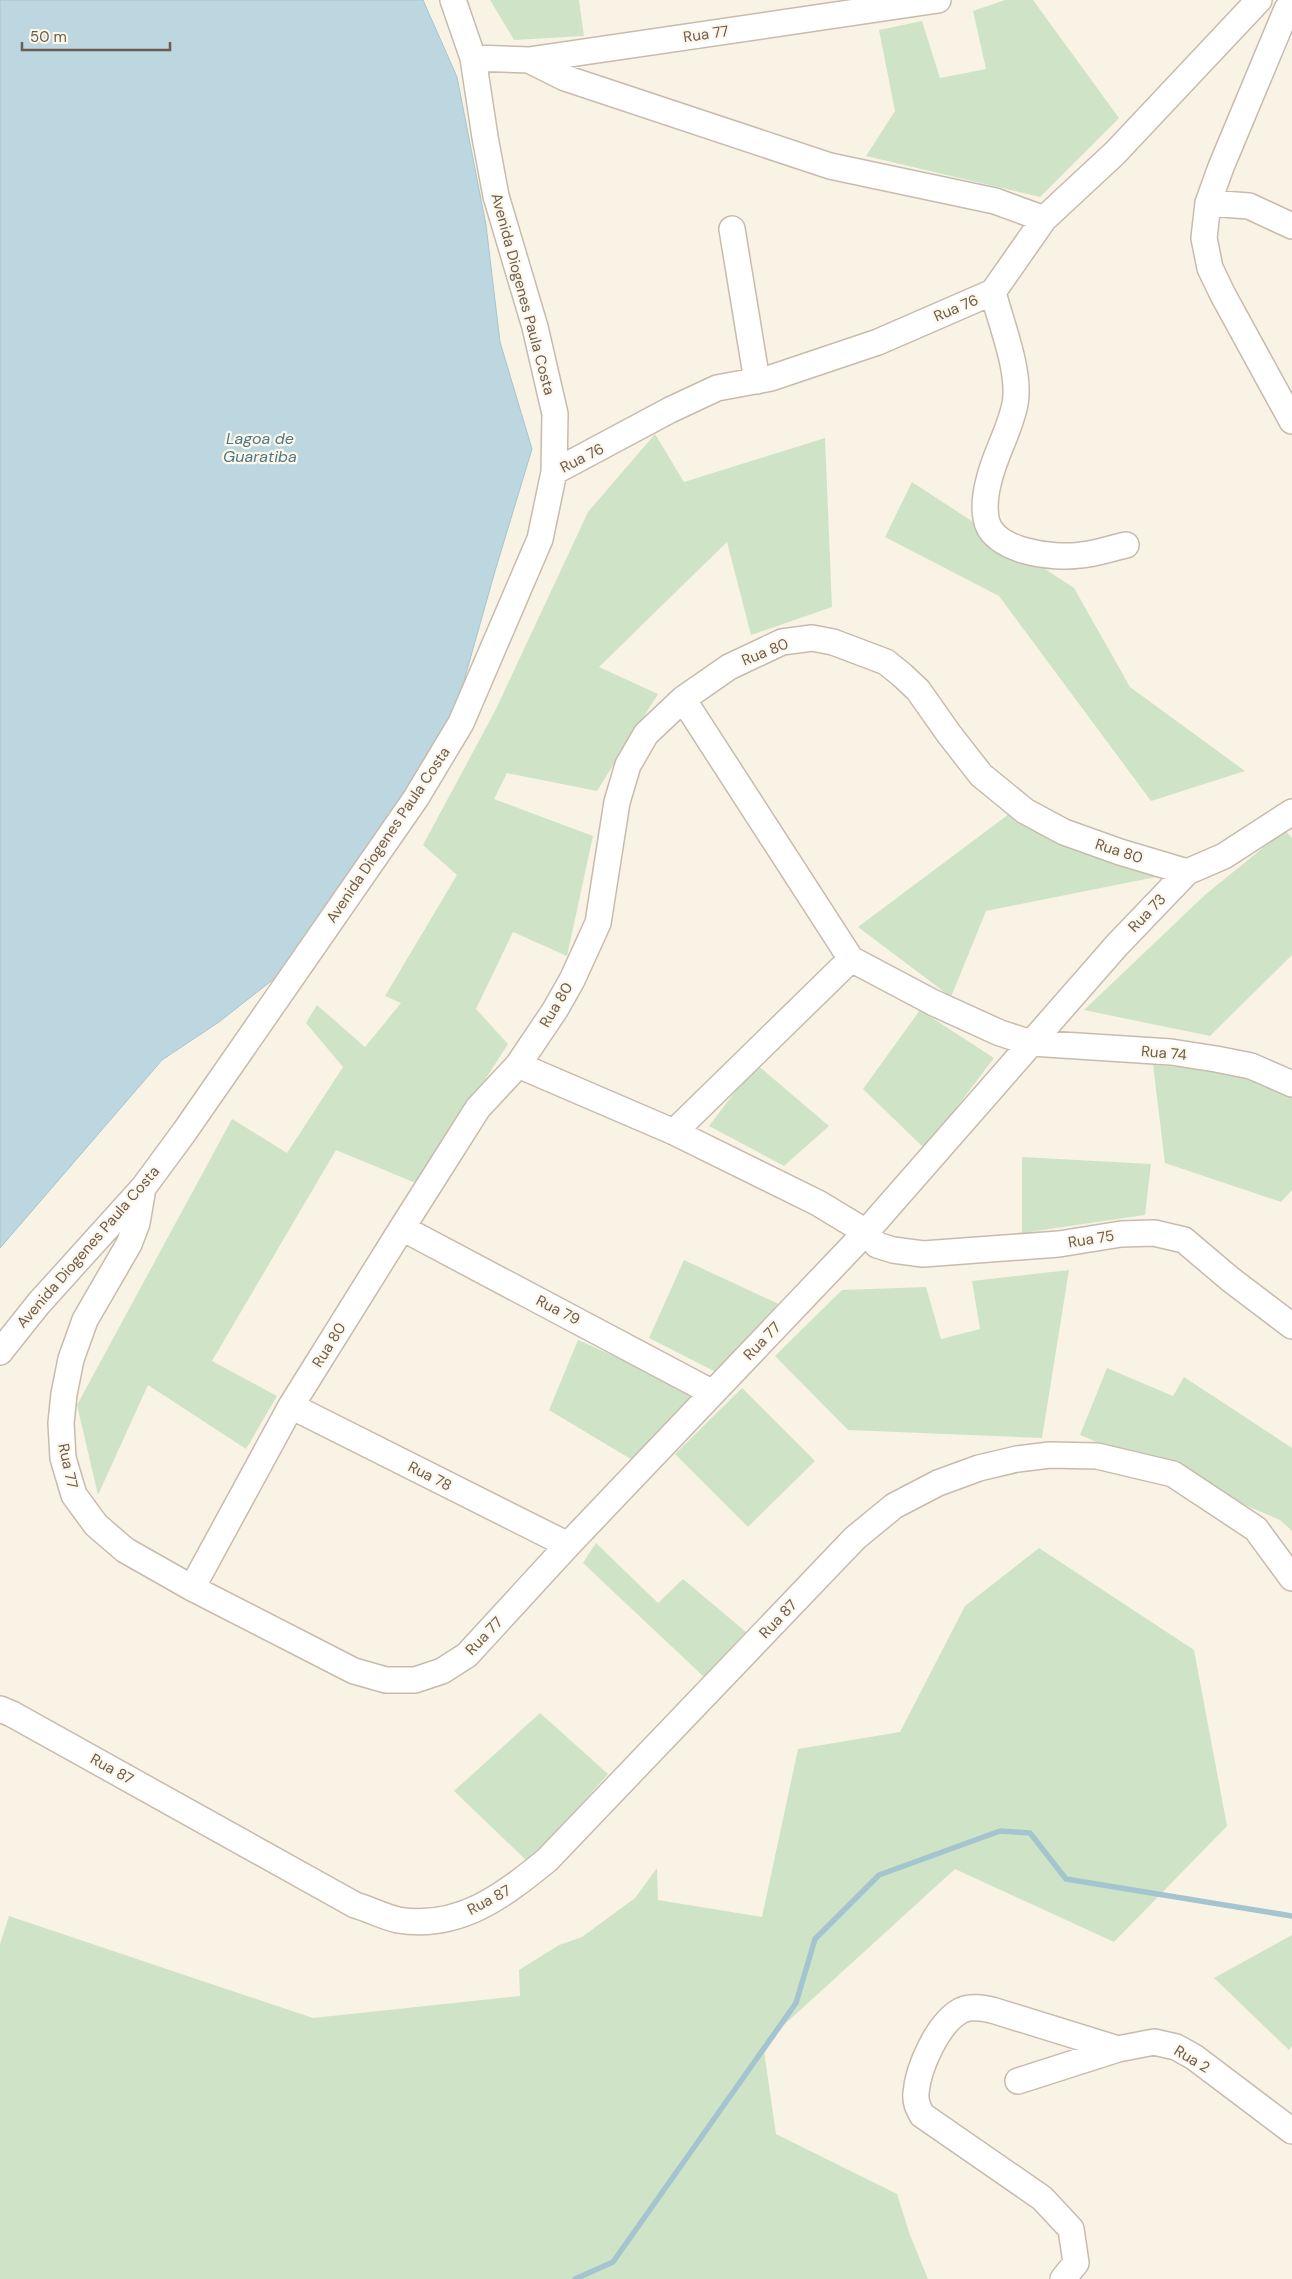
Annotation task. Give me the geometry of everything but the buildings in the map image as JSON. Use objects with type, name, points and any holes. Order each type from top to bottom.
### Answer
[{"type":"street","name":"Avenida Diogenes Paula Costa","points":[[0,1352],[39,1303],[143,1188],[285,987],[439,761],[461,722],[540,539],[554,472],[555,414],[535,326],[496,196],[473,58],[453,0]]},
{"type":"street","name":"Rua 77","points":[[473,58],[529,60],[890,4],[938,0]]},
{"type":"street","points":[[1259,0],[1289,10],[1254,85],[1208,203],[1204,238],[1210,268],[1223,296],[1292,421]]},
{"type":"street","name":"Rua 76","points":[[554,472],[670,410],[717,388],[771,378],[878,342],[992,292],[1044,219],[1115,153],[1259,0]]},
{"type":"street","points":[[529,60],[565,78],[830,166],[995,202],[1044,219]]},
{"type":"street","points":[[1208,203],[1249,206],[1292,226]]},
{"type":"street","points":[[732,229],[757,381]]},
{"type":"street","points":[[992,292],[1012,360],[1016,384],[1015,404],[989,479],[986,519],[994,533],[1016,548],[1045,556],[1082,555],[1126,545]]},
{"type":"street","name":"Rua 80","points":[[192,1588],[291,1406],[402,1228],[478,1108],[518,1065],[555,1010],[584,955],[598,922],[617,802],[628,765],[646,734],[683,699],[729,668],[782,642],[812,638],[833,642],[886,662],[902,675],[918,690],[981,775],[1025,811],[1064,832],[1120,852],[1187,872]]},
{"type":"street","points":[[674,1132],[851,960],[683,699]]},
{"type":"street","name":"Rua 73","points":[[1031,1043],[1123,938],[1187,872],[1224,856],[1291,815]]},
{"type":"street","name":"Rua 74","points":[[851,960],[934,1003],[992,1030],[1031,1043],[1171,1052],[1216,1058],[1251,1066],[1292,1084]]},
{"type":"street","name":"Rua 77","points":[[143,1188],[137,1223],[129,1244],[85,1320],[71,1359],[64,1394],[61,1423],[63,1458],[74,1495],[96,1525],[125,1550],[192,1588],[354,1671],[386,1680],[415,1680],[442,1671],[467,1655],[568,1545],[866,1232],[1031,1043]]},
{"type":"street","points":[[518,1065],[674,1132],[818,1203],[866,1232]]},
{"type":"street","name":"Rua 79","points":[[402,1228],[713,1393]]},
{"type":"street","name":"Rua 75","points":[[866,1232],[876,1245],[893,1250],[923,1254],[1059,1244],[1121,1234],[1154,1233],[1184,1240],[1230,1279],[1292,1326]]},
{"type":"street","name":"Rua 78","points":[[291,1406],[568,1545]]},
{"type":"street","name":"Rua 87","points":[[0,1710],[12,1714],[355,1905],[398,1920],[437,1922],[475,1911],[516,1886],[547,1860],[855,1538],[894,1506],[938,1482],[980,1468],[1050,1454],[1097,1456],[1172,1474],[1256,1529],[1292,1578]]},
{"type":"street","points":[[1063,2279],[1076,2263],[1072,2229],[1042,2198],[922,2115],[917,2104],[918,2082],[934,2041],[948,2019],[962,2010],[975,2007],[992,2010],[1118,2050]]},
{"type":"street","name":"Rua 2","points":[[1018,2081],[1118,2050],[1154,2042],[1176,2047],[1194,2057],[1292,2131]]},
{"type":"green space","points":[[490,0],[579,0],[584,36],[514,40]]},
{"type":"green space","points":[[1005,0],[1033,0],[1119,118],[1040,197],[866,156],[895,111],[879,30],[922,21],[940,78],[986,69],[973,11]]},
{"type":"green space","points":[[655,434],[684,482],[825,438],[832,607],[751,635],[727,542],[599,667],[658,694],[597,791],[507,773],[494,799],[593,836],[567,956],[513,932],[476,1009],[508,1044],[418,1184],[336,1150],[212,1361],[277,1396],[246,1449],[148,1385],[98,1495],[77,1405],[232,1119],[287,1153],[343,1067],[306,1023],[317,1005],[365,1047],[401,1003],[385,996],[457,875],[423,845],[495,711],[588,512]]},
{"type":"green space","points":[[912,482],[1074,588],[1130,687],[1245,771],[1151,801],[999,596],[885,537]]},
{"type":"green space","points":[[1009,814],[1156,877],[986,911],[951,997],[858,927]]},
{"type":"green space","points":[[1285,830],[1292,838],[1292,955],[1210,1036],[1084,1010],[1206,894]]},
{"type":"green space","points":[[920,1010],[994,1058],[925,1149],[863,1089]]},
{"type":"green space","points":[[756,1064],[829,1126],[784,1166],[709,1126]]},
{"type":"green space","points":[[1153,1065],[1261,1073],[1292,1094],[1292,1190],[1281,1202],[1165,1163]]},
{"type":"green space","points":[[1022,1157],[1151,1164],[1145,1215],[1022,1233]]},
{"type":"green space","points":[[684,1260],[783,1306],[716,1372],[649,1338]]},
{"type":"green space","points":[[1069,1270],[1042,1438],[848,1430],[775,1356],[842,1290],[926,1287],[941,1339],[980,1329],[972,1281]]},
{"type":"green space","points":[[578,1340],[701,1395],[634,1461],[549,1410]]},
{"type":"green space","points":[[1107,1368],[1173,1396],[1184,1377],[1292,1448],[1292,1531],[1280,1520],[1080,1435]]},
{"type":"green space","points":[[742,1388],[815,1461],[748,1527],[675,1454]]},
{"type":"green space","points":[[596,1543],[658,1603],[683,1579],[746,1632],[704,1677],[583,1563]]},
{"type":"green space","points":[[1039,1548],[1194,1650],[1227,1826],[1114,1942],[955,1869],[763,2044],[776,2134],[897,2194],[910,2235],[928,2279],[0,2279],[0,1944],[9,1916],[313,2018],[520,1996],[519,1970],[559,1945],[582,1937],[635,1898],[657,1868],[658,1900],[762,1917],[798,1749],[900,1732],[965,1606]]},
{"type":"green space","points":[[540,1713],[608,1774],[529,1863],[454,1791]]},
{"type":"green space","points":[[1292,1935],[1292,2046],[1289,2050],[1214,1978]]},
{"type":"water","name":"Lagoa de Guaratiba","points":[[0,0],[423,0],[457,77],[486,225],[500,342],[532,449],[456,709],[393,817],[284,971],[219,1022],[162,1060],[0,1248]]},
{"type":"waterway","points":[[575,2279],[613,2262],[796,2003],[815,1939],[879,1875],[1000,1831],[1030,1833],[1066,1879],[1292,1916]]}]
